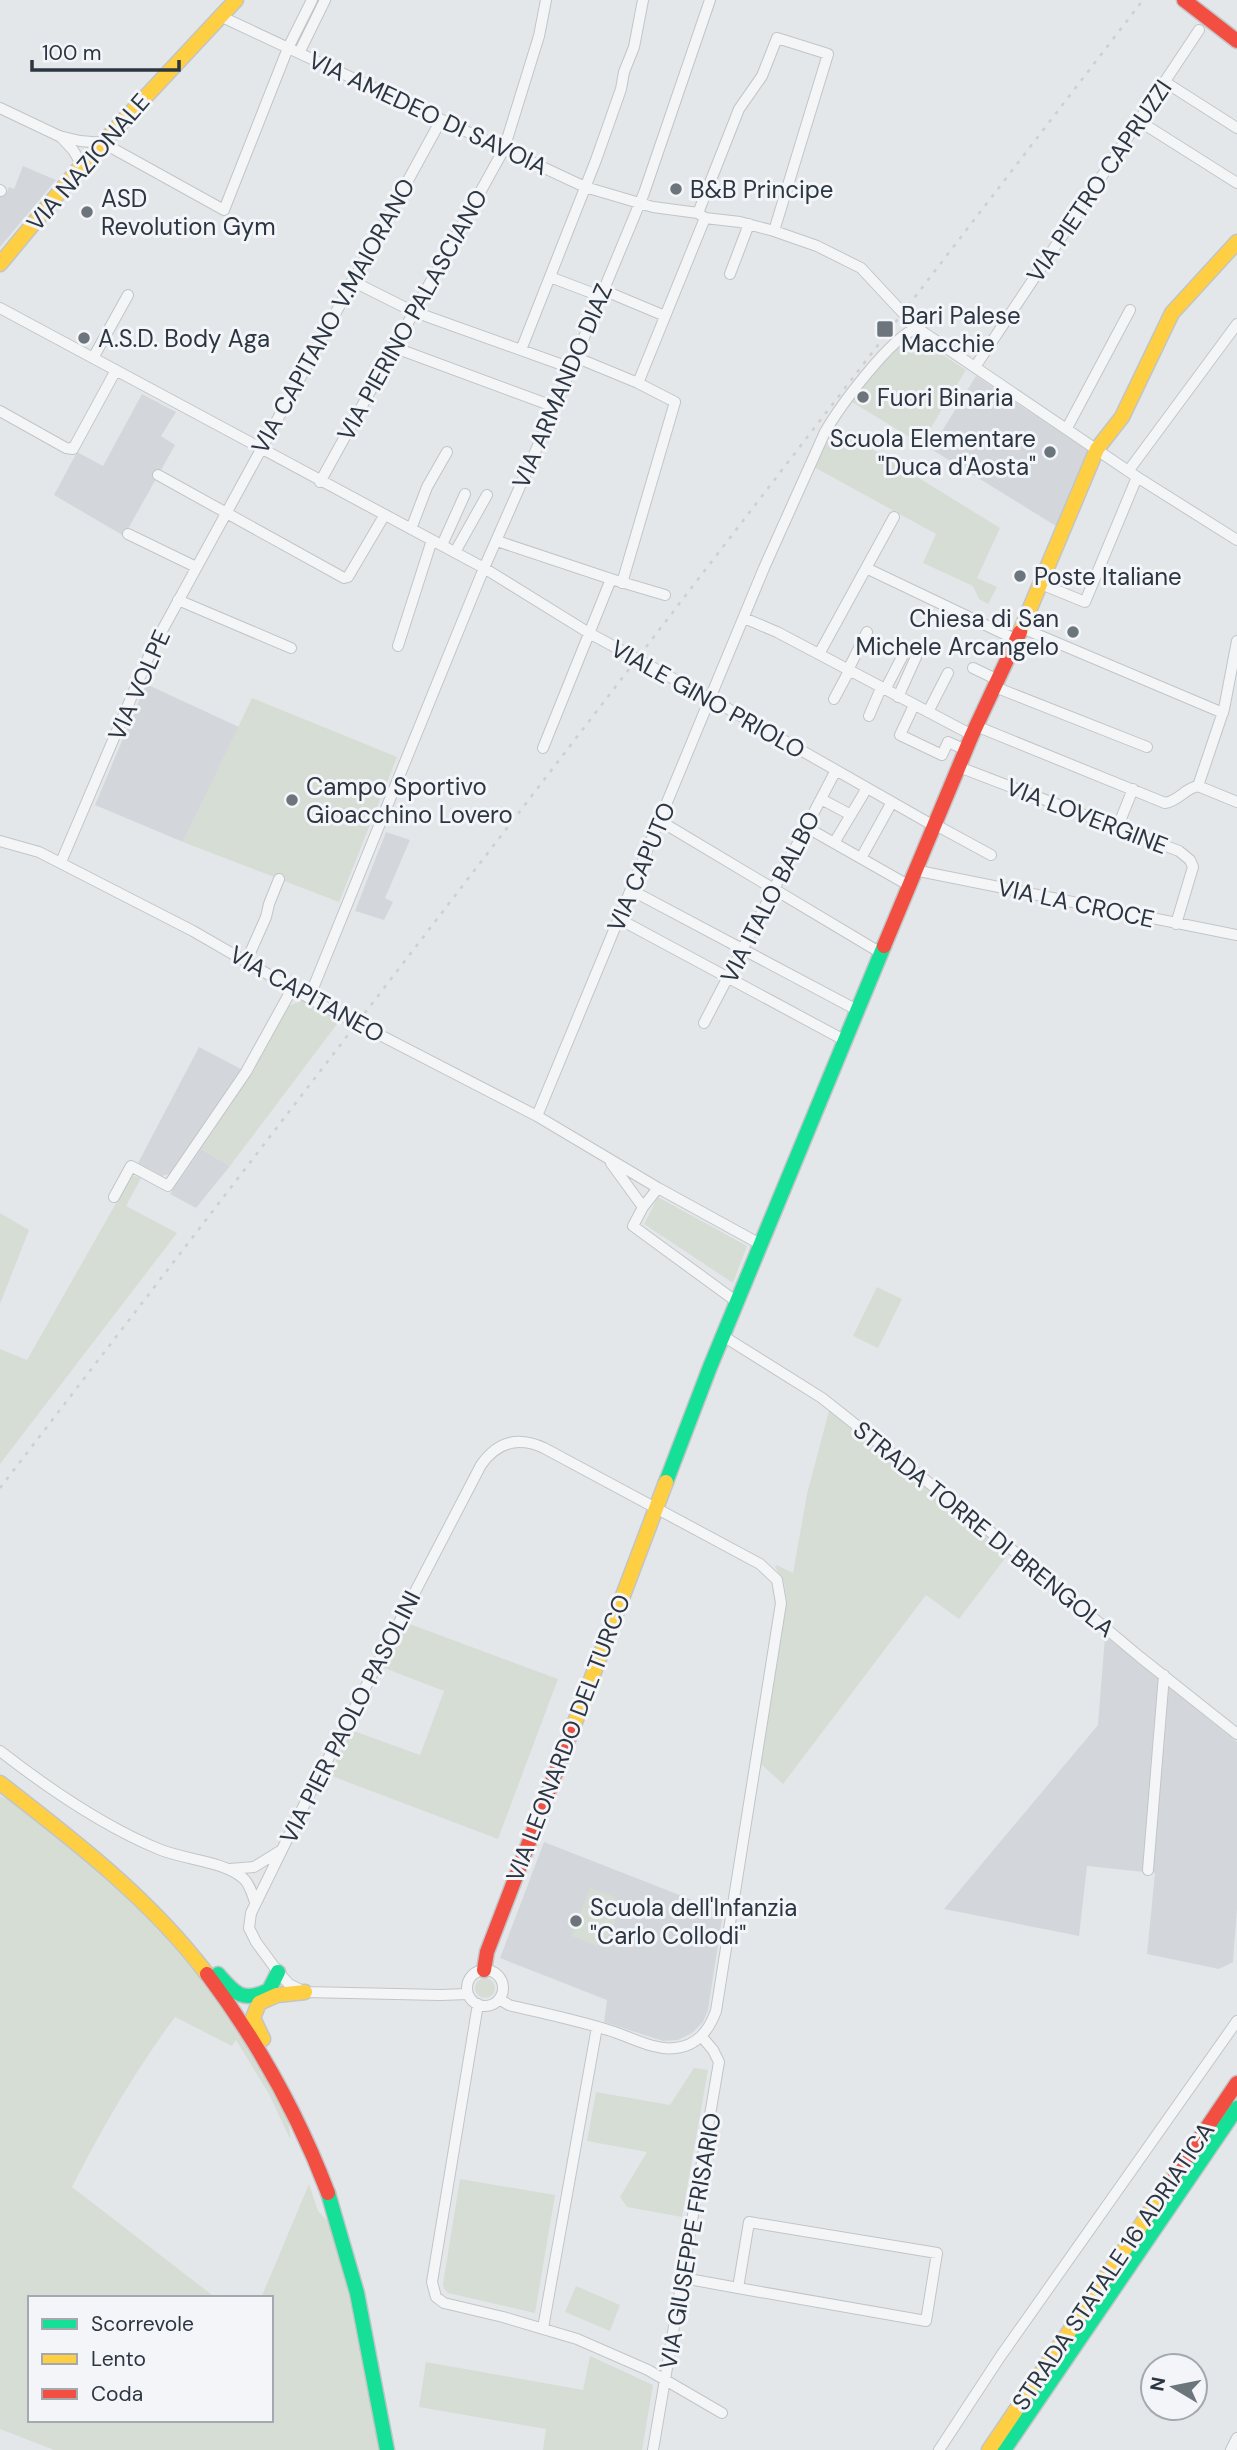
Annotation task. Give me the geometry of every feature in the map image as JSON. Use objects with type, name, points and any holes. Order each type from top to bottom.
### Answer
[{"type":"main road","name":"VIA NAZIONALE","points":[[0,264],[82,165],[236,0]]},
{"type":"main road","points":[[1184,0],[1237,40]]},
{"type":"main road","points":[[1204,0],[1237,25]]},
{"type":"main road","name":"VIA LEONARDO DEL TURCO","points":[[484,1970],[487,1952],[723,1336],[914,870],[974,731],[1020,634],[1097,449],[1122,416],[1172,313],[1231,259],[1237,242]]},
{"type":"main road","points":[[0,1783],[6,1792],[88,1851],[139,1897],[190,1953],[266,2060],[311,2148],[331,2202],[350,2264],[387,2450]]},
{"type":"main road","points":[[190,1953],[209,1963],[228,1987],[243,1997],[260,1996],[269,1990],[278,1972]]},
{"type":"main road","points":[[266,2060],[265,2043],[253,2018],[259,2003],[268,1998],[305,1992]]},
{"type":"main road","name":"STRADA STATALE 16 ADRIATICA","points":[[989,2450],[1237,2083]]},
{"type":"main road","name":"STRADA STATALE 16 ADRIATICA","points":[[1004,2450],[1237,2108]]},
{"type":"street","points":[[0,108],[60,136],[103,143],[224,211],[288,48],[312,0]]},
{"type":"street","points":[[299,53],[325,0]]},
{"type":"street","name":"VIA PIERINO PALASCIANO","points":[[320,482],[504,149],[539,36],[545,0]]},
{"type":"street","points":[[521,350],[585,187],[634,47],[643,0]]},
{"type":"street","name":"VIA ARMANDO DIAZ","points":[[309,998],[484,568],[555,407],[639,203],[710,0]]},
{"type":"street","name":"VIA AMEDEO DI SAVOIA","points":[[220,16],[585,187],[639,203],[749,224],[817,246],[861,268],[918,328]]},
{"type":"street","name":"VIA PIETRO CAPRUZZI","points":[[975,367],[1199,30]]},
{"type":"street","points":[[638,383],[665,316],[739,109],[762,76],[777,38],[828,54],[774,231]]},
{"type":"street","points":[[1165,82],[1237,128]]},
{"type":"street","name":"VIA CAPITANO V.MAIORANO","points":[[226,512],[441,120]]},
{"type":"street","points":[[1139,121],[1237,183]]},
{"type":"street","points":[[60,136],[82,165]]},
{"type":"street","points":[[730,274],[749,224]]},
{"type":"street","points":[[550,276],[665,316]]},
{"type":"street","points":[[352,281],[412,312],[571,368]]},
{"type":"street","points":[[93,358],[128,295]]},
{"type":"street","name":"VIALE GINO PRIOLO","points":[[0,308],[320,482],[437,542],[589,634],[990,855]]},
{"type":"street","points":[[1068,428],[1130,310]]},
{"type":"street","points":[[1041,584],[1085,602],[1133,474],[1237,324]]},
{"type":"street","points":[[918,328],[1133,474],[1237,540]]},
{"type":"street","name":"VIA CAPUTO","points":[[537,1116],[809,464],[837,412],[889,348],[907,331],[918,328]]},
{"type":"street","points":[[393,347],[555,407]]},
{"type":"street","points":[[575,357],[638,383],[675,402],[624,578]]},
{"type":"street","points":[[0,411],[66,448],[73,449],[116,370]]},
{"type":"street","points":[[411,530],[427,487],[447,452]]},
{"type":"street","points":[[158,475],[338,575],[348,577],[384,516]]},
{"type":"street","points":[[398,646],[437,542],[466,494]]},
{"type":"street","points":[[455,552],[487,495]]},
{"type":"street","name":"VIA VOLPE","points":[[61,863],[152,649],[226,512]]},
{"type":"street","points":[[819,654],[894,517]]},
{"type":"street","points":[[128,534],[196,567]]},
{"type":"street","points":[[497,541],[611,579],[624,578],[665,596]]},
{"type":"street","points":[[866,568],[1020,634],[1227,710]]},
{"type":"street","points":[[543,748],[611,579]]},
{"type":"street","points":[[178,600],[291,648]]},
{"type":"street","points":[[744,618],[928,712],[1165,803],[1171,802],[1191,787],[1198,786],[1237,802]]},
{"type":"street","points":[[834,699],[867,632]]},
{"type":"street","points":[[1198,786],[1227,710],[1237,641]]},
{"type":"street","points":[[869,716],[904,653]]},
{"type":"street","points":[[898,697],[916,657]]},
{"type":"street","points":[[973,668],[997,684],[1147,747]]},
{"type":"street","points":[[928,712],[948,673]]},
{"type":"street","points":[[914,705],[900,735],[942,755],[948,741],[966,750]]},
{"type":"street","name":"VIA LOVERGINE","points":[[959,767],[1179,850],[1190,860],[1193,867],[1177,924]]},
{"type":"street","name":"VIA ITALO BALBO","points":[[704,1023],[836,770]]},
{"type":"street","points":[[834,843],[867,788]]},
{"type":"street","points":[[1118,826],[1133,789]]},
{"type":"street","points":[[821,799],[851,815]]},
{"type":"street","points":[[861,858],[892,802]]},
{"type":"street","points":[[660,821],[881,953]]},
{"type":"street","points":[[806,827],[908,885]]},
{"type":"street","name":"VIA CAPITANEO","points":[[0,841],[39,852],[193,931],[309,998],[537,1116],[609,1160],[760,1244]]},
{"type":"street","name":"VIA LA CROCE","points":[[914,870],[1237,935]]},
{"type":"street","points":[[246,962],[279,879]]},
{"type":"street","points":[[632,890],[857,1010]]},
{"type":"street","points":[[619,919],[844,1040]]},
{"type":"street","points":[[114,1197],[131,1166],[168,1186],[246,1072],[293,987]]},
{"type":"street","points":[[609,1160],[643,1207]]},
{"type":"street","points":[[658,1188],[633,1226],[737,1302]]},
{"type":"street","name":"STRADA TORRE DI BRENGOLA","points":[[723,1336],[822,1398],[1237,1734]]},
{"type":"street","name":"VIA PIER PAOLO PASOLINI","points":[[305,1992],[289,1984],[251,1935],[249,1920],[255,1902],[450,1521],[488,1454],[499,1446],[524,1441],[537,1444],[760,1564],[777,1580],[781,1594],[716,2011],[702,2037]]},
{"type":"street","points":[[1148,1870],[1164,1675]]},
{"type":"street","points":[[0,1751],[85,1809],[124,1831],[161,1850],[226,1869],[243,1878],[249,1885],[255,1902]]},
{"type":"street","points":[[226,1869],[254,1867],[281,1850]]},
{"type":"street","points":[[305,1992],[468,1994],[478,2004],[489,2005],[499,1999],[503,1990],[501,1980],[494,1972],[484,1970],[475,1973],[469,1980],[468,1994]]},
{"type":"street","points":[[499,1999],[509,2005],[597,2026],[657,2047],[674,2049],[702,2037]]},
{"type":"street","points":[[478,2004],[432,2289],[436,2297],[444,2303],[543,2328],[606,2351],[666,2380],[722,2413]]},
{"type":"street","points":[[939,2450],[1007,2347],[1237,2021]]},
{"type":"street","points":[[543,2328],[597,2026]]},
{"type":"street","name":"VIA GIUSEPPE FRISARIO","points":[[653,2450],[719,2062],[702,2037]]},
{"type":"street","points":[[683,2278],[738,2288],[926,2321],[937,2253],[749,2222],[738,2288]]},
{"type":"street","points":[[1231,2450],[1237,2438]]},
{"type":"shaded area","points":[[23,166],[56,180],[0,247],[0,195],[7,192],[9,187],[14,189]]},
{"type":"shaded area","points":[[914,336],[966,370],[921,444],[852,402],[888,354]]},
{"type":"shaded area","points":[[976,376],[1087,450],[1087,456],[1056,526],[931,449]]},
{"type":"shaded area","points":[[142,394],[176,412],[161,436],[175,445],[124,536],[54,495],[77,452],[103,466]]},
{"type":"shaded area","points":[[833,425],[1000,528],[977,578],[997,587],[988,604],[979,599],[973,586],[923,563],[936,534],[812,466]]},
{"type":"shaded area","points":[[146,684],[239,727],[183,842],[95,805]]},
{"type":"shaded area","name":"Campo Sportivo Gioacchino Lovero","points":[[252,698],[397,757],[339,902],[183,842]]},
{"type":"shaded area","points":[[386,832],[410,840],[385,898],[393,902],[384,920],[355,911]]},
{"type":"shaded area","points":[[303,1000],[340,1020],[230,1166],[201,1149],[253,1072],[289,1006]]},
{"type":"shaded area","points":[[199,1047],[241,1069],[169,1174],[162,1176],[138,1163]]},
{"type":"shaded area","points":[[201,1149],[230,1166],[196,1208],[170,1194]]},
{"type":"shaded area","points":[[132,1175],[141,1178],[126,1206],[177,1233],[0,1464],[0,1349],[27,1360]]},
{"type":"shaded area","points":[[658,1197],[747,1246],[733,1283],[644,1224]]},
{"type":"shaded area","points":[[0,1213],[29,1230],[0,1304]]},
{"type":"shaded area","points":[[877,1287],[902,1299],[878,1348],[853,1336]]},
{"type":"shaded area","points":[[829,1411],[1009,1553],[959,1619],[926,1595],[783,1784],[761,1764],[787,1602],[784,1582],[775,1567],[777,1565],[793,1573],[807,1494]]},
{"type":"shaded area","points":[[407,1623],[558,1679],[498,1839],[329,1775],[351,1730],[420,1755],[444,1691],[384,1668]]},
{"type":"shaded area","points":[[1105,1636],[1160,1679],[1144,1872],[1087,1866],[1079,1936],[944,1909],[1098,1725]]},
{"type":"shaded area","points":[[1166,1685],[1237,1742],[1237,1908],[1233,1962],[1219,1969],[1147,1954],[1155,1873],[1151,1872]]},
{"type":"shaded area","points":[[0,1796],[46,1829],[117,1889],[181,1955],[237,2030],[281,2104],[290,2130],[290,2139],[269,2094],[236,2040],[232,2046],[175,2017],[120,2100],[72,2187],[213,2296],[28,2296],[28,2422],[273,2422],[273,2296],[262,2296],[309,2184],[318,2211],[330,2223],[348,2292],[379,2450],[54,2450],[0,2429]]},
{"type":"shaded area","points":[[544,1842],[723,1912],[708,2010],[703,2022],[692,2033],[678,2040],[663,2041],[604,2022],[607,2000],[500,1958]]},
{"type":"shaded area","points":[[590,1888],[615,1897],[616,1905],[614,1925],[608,1936],[597,1946],[572,1936]]},
{"type":"shaded area","points":[[485,1978],[492,1981],[495,1988],[492,1995],[485,1998],[478,1995],[475,1988],[478,1981]]},
{"type":"shaded area","points":[[694,2068],[708,2070],[682,2217],[627,2207],[620,2197],[647,2152],[587,2141],[596,2092],[670,2105]]},
{"type":"shaded area","points":[[460,2179],[555,2195],[535,2313],[448,2293],[444,2289]]},
{"type":"shaded area","points":[[576,2286],[620,2305],[610,2331],[565,2312]]},
{"type":"shaded area","points":[[590,2356],[653,2385],[642,2450],[543,2450],[546,2429],[419,2407],[426,2362],[583,2390]]},
{"type":"railway","points":[[0,1488],[1143,0]]},
{"type":"traffic: fast","points":[[666,1482],[710,1367],[884,946]]},
{"type":"traffic: fast","points":[[218,1974],[235,1991],[252,1996],[269,1990],[278,1972]]},
{"type":"traffic: fast","points":[[1004,2450],[1237,2108]]},
{"type":"traffic: fast","points":[[328,2193],[357,2293],[387,2450]]},
{"type":"traffic: slow","points":[[0,264],[82,165],[236,0]]},
{"type":"traffic: slow","points":[[1020,632],[1097,449],[1122,417],[1172,313],[1237,242]]},
{"type":"traffic: slow","points":[[572,1730],[666,1482]]},
{"type":"traffic: slow","points":[[0,1783],[136,1895],[185,1946],[207,1974]]},
{"type":"traffic: slow","points":[[263,2039],[253,2018],[259,2003],[277,1995],[305,1992]]},
{"type":"traffic: slow","points":[[989,2450],[1175,2175]]},
{"type":"traffic: jam","points":[[1184,0],[1237,41]]},
{"type":"traffic: jam","points":[[884,946],[972,735],[1020,632]]},
{"type":"traffic: jam","points":[[484,1970],[487,1952],[572,1730]]},
{"type":"traffic: jam","points":[[207,1974],[275,2079],[304,2135],[328,2193]]},
{"type":"traffic: jam","points":[[1175,2175],[1237,2083]]},
{"type":"place","name":"B&B Principe","points":[[676,189]]},
{"type":"place","name":"ASD Revolution Gym","points":[[87,212]]},
{"type":"place","name":"Bari Palese Macchie","points":[[885,329]]},
{"type":"place","name":"A.S.D. Body Aga","points":[[84,338]]},
{"type":"place","name":"Fuori Binaria","points":[[863,397]]},
{"type":"place","name":"Scuola Elementare \"Duca d'Aosta\"","points":[[1050,452]]},
{"type":"place","name":"Poste Italiane","points":[[1020,576]]},
{"type":"place","name":"Chiesa di San Michele Arcangelo","points":[[1073,632]]},
{"type":"place","name":"Campo Sportivo Gioacchino Lovero","points":[[292,800]]},
{"type":"place","name":"Scuola dell'Infanzia \"Carlo Collodi\"","points":[[576,1921]]}]
